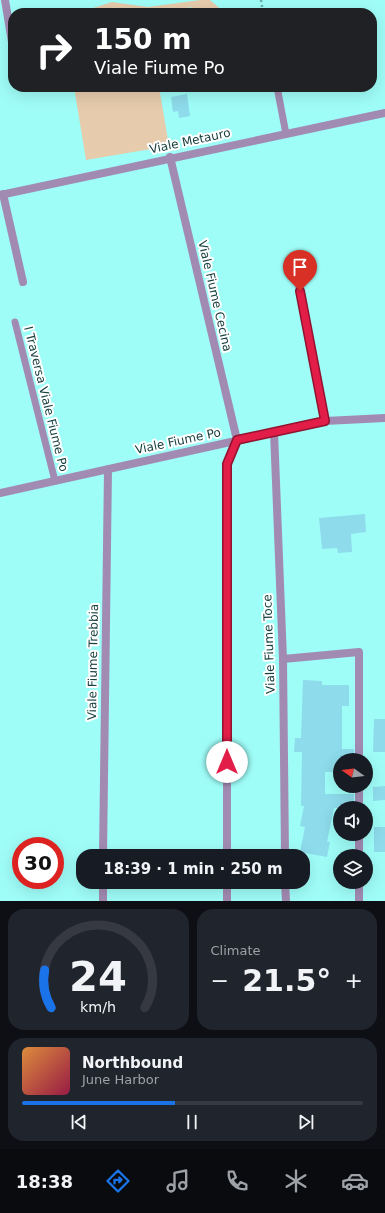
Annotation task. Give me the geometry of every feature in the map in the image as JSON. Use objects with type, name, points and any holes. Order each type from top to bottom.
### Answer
[{"type":"street","points":[[5,0],[8,18]]},
{"type":"street","name":"Viale Metauro","points":[[2,194],[385,113]]},
{"type":"street","name":"Viale Fiume Cecina","points":[[170,158],[237,440]]},
{"type":"street","points":[[2,194],[23,282]]},
{"type":"street","name":"Viale Fiume Po","points":[[0,493],[325,421],[385,418]]},
{"type":"street","name":"Viale Fiume Toce","points":[[274,432],[282,659],[285,849]]},
{"type":"street","points":[[227,849],[227,464],[237,440]]},
{"type":"street","name":"Viale Fiume Trebbia","points":[[103,849],[108,469]]},
{"type":"street","points":[[282,659],[359,652],[359,753]]},
{"type":"street","points":[[103,889],[103,901]]},
{"type":"street","points":[[227,889],[227,901]]},
{"type":"street","points":[[285,889],[286,901]]},
{"type":"street","points":[[359,889],[359,901]]},
{"type":"lane","points":[[278,92],[286,134]]},
{"type":"lane","points":[[297,276],[325,421]]},
{"type":"lane","name":"I Traversa Viale Fiume Po","points":[[15,322],[55,481]]},
{"type":"shaded area","points":[[210,0],[219,8],[93,8],[112,2],[148,7]]},
{"type":"shaded area","points":[[75,92],[160,92],[169,146],[86,160]]},
{"type":"building","points":[[187,94],[190,116],[179,118],[178,111],[173,112],[171,97]]},
{"type":"building","points":[[365,514],[366,532],[351,534],[352,552],[338,553],[337,548],[322,549],[319,518]]},
{"type":"building","points":[[303,680],[322,681],[322,685],[349,685],[349,706],[342,706],[342,749],[354,749],[354,753],[333,753],[333,772],[325,772],[325,794],[354,794],[354,801],[333,801],[333,813],[327,842],[330,842],[327,857],[310,854],[310,849],[301,849],[305,827],[300,826],[304,806],[301,806],[302,752],[294,752],[295,738],[301,738]]},
{"type":"building","points":[[374,719],[385,719],[385,752],[373,752]]},
{"type":"building","points":[[385,786],[385,800],[373,801],[373,787]]},
{"type":"building","points":[[374,827],[385,827],[385,852],[374,852]]},
{"type":"route","points":[[227,762],[227,464],[237,440],[325,421],[300,291]]}]
